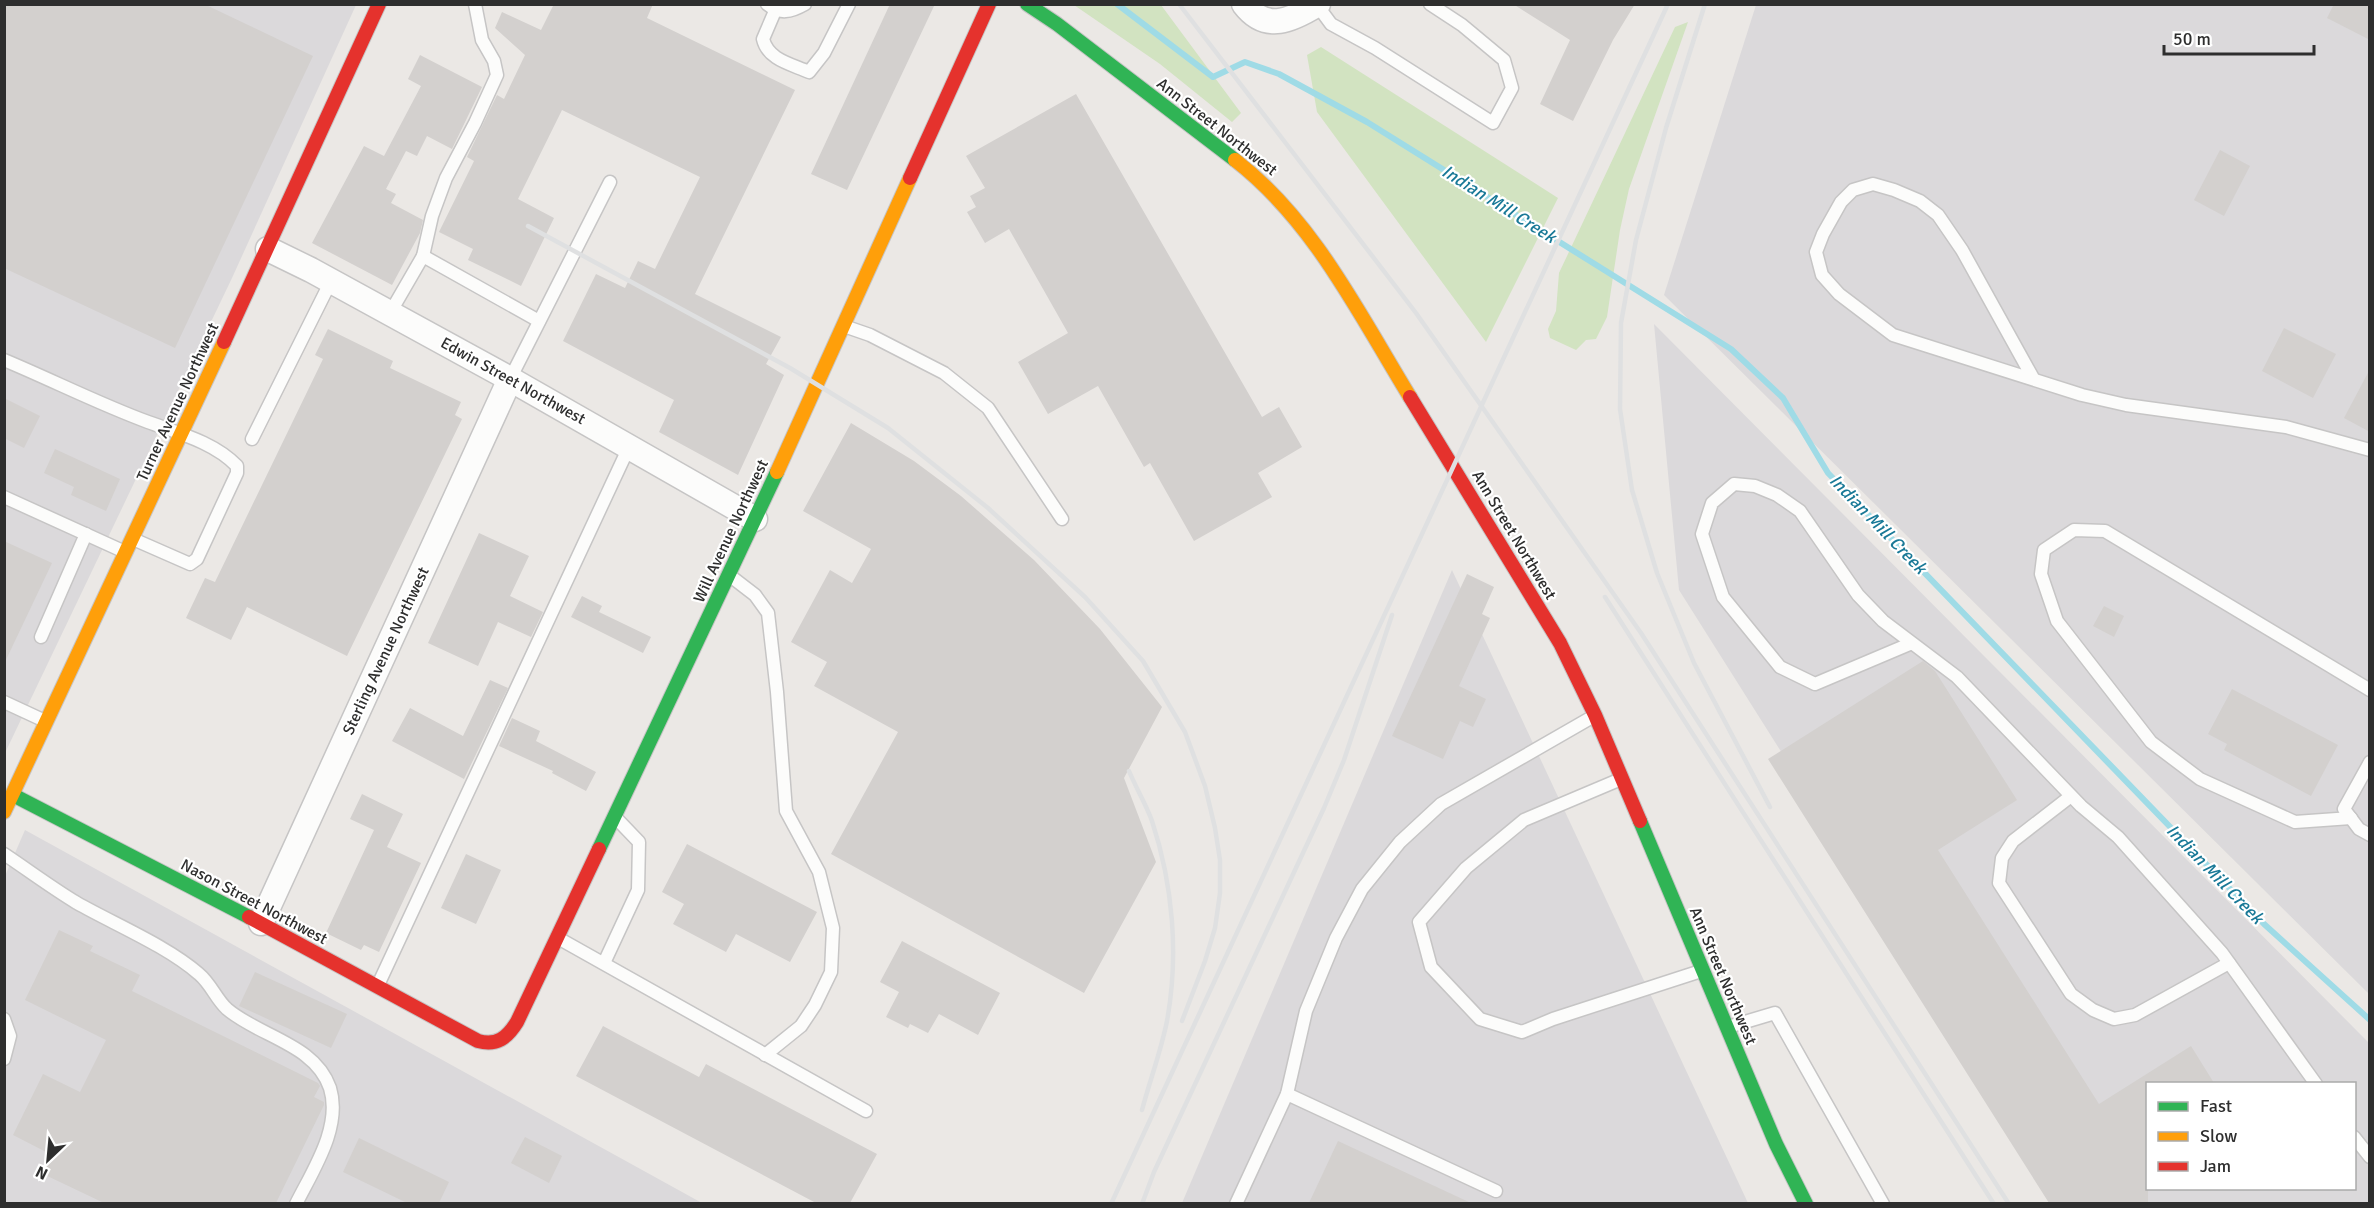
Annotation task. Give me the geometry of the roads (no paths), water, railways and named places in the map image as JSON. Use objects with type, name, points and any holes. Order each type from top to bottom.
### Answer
[{"type":"street","name":"Turner Avenue Northwest","points":[[4,812],[268,249],[379,4]]},
{"type":"street","name":"Will Avenue Northwest","points":[[478,1041],[488,1044],[500,1042],[509,1035],[755,519],[989,4]]},
{"type":"street","name":"Ann Street Northwest","points":[[1028,4],[1258,178],[1301,225],[1349,294],[1554,633],[1595,715],[1776,1144],[1806,1203]]},
{"type":"street","points":[[1244,4],[1256,17],[1268,21],[1294,19],[1317,5]]},
{"type":"street","name":"Edwin Street Northwest","points":[[268,249],[510,379],[755,519]]},
{"type":"street","name":"Sterling Avenue Northwest","points":[[261,923],[510,379]]},
{"type":"street","name":"Nason Street Northwest","points":[[13,795],[261,923],[478,1041]]},
{"type":"lane","points":[[390,313],[423,256],[432,216],[446,178],[475,123],[496,75],[494,61],[482,40],[475,4]]},
{"type":"lane","points":[[805,4],[792,11],[771,8],[763,39],[771,56],[809,72],[824,53],[849,4]]},
{"type":"lane","points":[[1317,5],[1331,24],[1376,48],[1493,123],[1512,88],[1504,60],[1462,25],[1430,4]]},
{"type":"lane","points":[[510,379],[610,182]]},
{"type":"lane","points":[[2033,378],[1974,270],[1938,215],[1920,201],[1894,190],[1873,184],[1853,190],[1836,210],[1816,252],[1822,275],[1839,294],[1893,335],[2082,395],[2126,405],[2286,427],[2370,450]]},
{"type":"lane","points":[[423,256],[539,321]]},
{"type":"lane","points":[[252,439],[331,281]]},
{"type":"lane","points":[[843,326],[870,335],[944,373],[988,408],[1062,519]]},
{"type":"lane","points":[[4,360],[147,422],[182,433],[229,457],[237,466],[237,473],[198,559],[190,564],[184,563],[132,539]]},
{"type":"lane","points":[[377,987],[629,447]]},
{"type":"lane","points":[[1912,643],[1815,684],[1780,667],[1723,597],[1702,534],[1712,503],[1734,484],[1755,486],[1777,495],[1800,511],[1858,595],[1883,621],[1957,677],[2072,796],[2118,837],[2229,963],[2315,1082]]},
{"type":"lane","points":[[4,497],[126,552]]},
{"type":"lane","points":[[2351,818],[2295,822],[2200,779],[2151,742],[2057,621],[2041,574],[2044,550],[2074,530],[2105,531],[2370,690]]},
{"type":"lane","points":[[41,637],[86,534]]},
{"type":"lane","points":[[729,574],[756,595],[768,613],[786,811],[819,872],[833,928],[831,972],[815,1005],[801,1026],[765,1054]]},
{"type":"lane","points":[[4,702],[46,722]]},
{"type":"lane","points":[[1236,1203],[1287,1094],[1306,1011],[1336,938],[1362,889],[1400,842],[1442,804],[1595,715]]},
{"type":"lane","points":[[2370,762],[2344,809],[2358,829],[2370,835]]},
{"type":"lane","points":[[1622,778],[1524,820],[1466,868],[1419,922],[1431,967],[1480,1019],[1522,1032],[1553,1019],[1703,970]]},
{"type":"lane","points":[[2072,796],[2013,841],[2002,858],[1999,883],[2071,994],[2093,1010],[2114,1019],[2134,1015],[2229,963]]},
{"type":"lane","points":[[604,963],[638,890],[639,842],[614,816]]},
{"type":"lane","points":[[4,854],[75,902],[182,961],[209,984],[228,1009],[257,1029],[296,1048],[316,1062],[330,1088],[332,1109],[330,1130],[322,1152],[296,1203]]},
{"type":"lane","points":[[557,937],[866,1111]]},
{"type":"lane","points":[[1727,1027],[1775,1013],[1883,1203]]},
{"type":"lane","points":[[4,1019],[10,1036],[4,1059]]},
{"type":"lane","points":[[1287,1094],[1496,1191]]},
{"type":"lane","points":[[2356,1138],[2370,1157]]},
{"type":"waterway","name":"Indian Mill Creek","points":[[1117,4],[1213,77],[1245,62],[1279,74],[1367,122],[1731,349],[1783,398],[1828,473],[2264,924],[2370,1020]]},
{"type":"railway","points":[[1179,4],[1416,313],[1641,633],[2009,1204]]},
{"type":"railway","points":[[1111,1204],[1668,4]]},
{"type":"railway","points":[[1705,4],[1666,128],[1636,240],[1621,323],[1620,409],[1632,490],[1657,573],[1694,663],[1770,807]]},
{"type":"railway","points":[[528,226],[790,368],[888,428],[988,508],[1085,597],[1143,661],[1185,732],[1205,786],[1220,860],[1220,893],[1215,928],[1182,1021]]},
{"type":"railway","points":[[1605,597],[1994,1204]]},
{"type":"railway","points":[[1142,1204],[1154,1172],[1324,808],[1344,760],[1392,615]]},
{"type":"railway","points":[[1129,771],[1150,815],[1159,845],[1169,895],[1173,946],[1173,971],[1167,1021],[1142,1110]]}]
